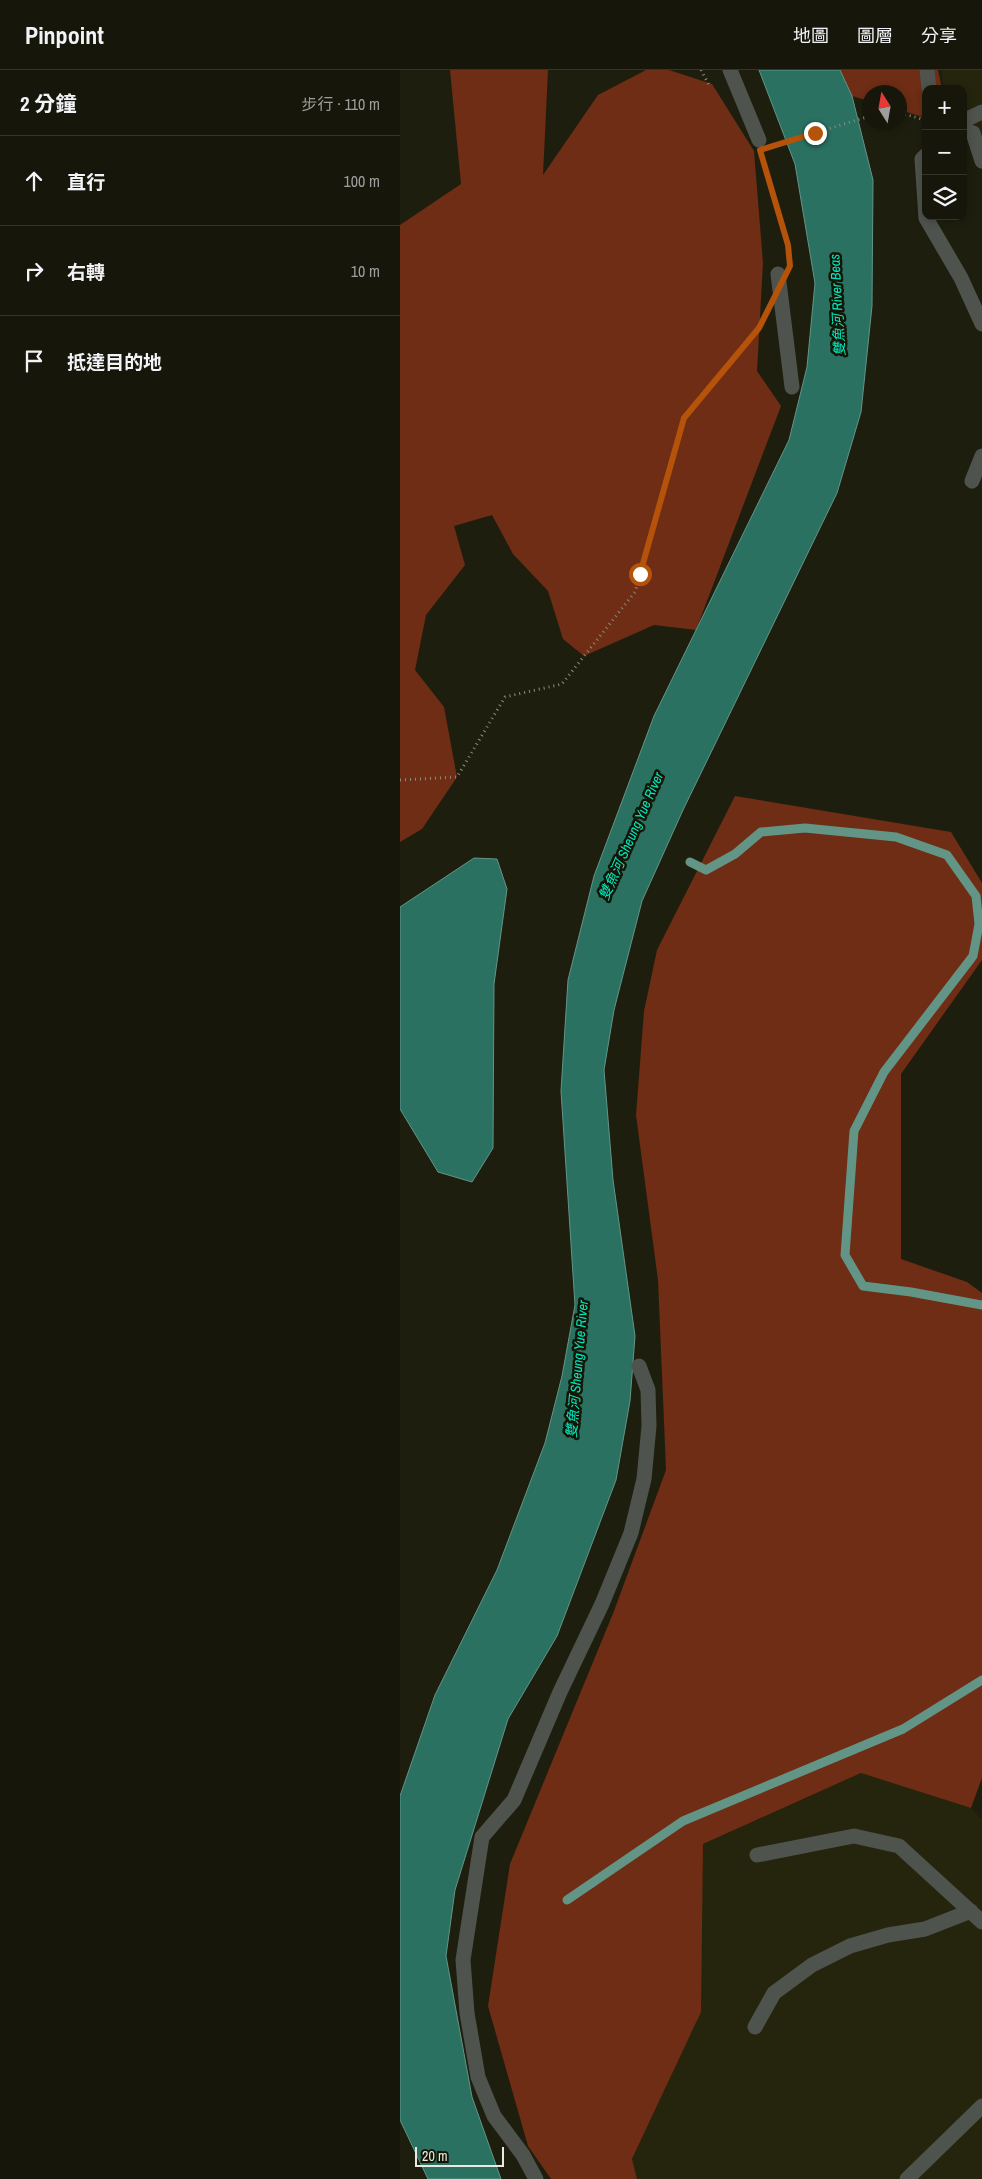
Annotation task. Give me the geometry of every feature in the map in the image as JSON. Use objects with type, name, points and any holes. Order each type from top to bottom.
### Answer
[{"type":"street","points":[[730,70],[760,140]]},
{"type":"street","points":[[927,70],[929,85]]},
{"type":"street","points":[[967,119],[982,112]]},
{"type":"street","points":[[967,131],[973,133],[982,161]]},
{"type":"street","points":[[923,175],[926,218],[961,278],[982,324]]},
{"type":"street","points":[[778,274],[792,387]]},
{"type":"street","points":[[972,481],[982,456]]},
{"type":"street","points":[[536,2179],[523,2154],[494,2116],[478,2077],[467,2013],[463,1960],[482,1837],[514,1800],[560,1692],[602,1604],[631,1533],[644,1479],[649,1426],[648,1390],[639,1366]]},
{"type":"street","points":[[757,1855],[854,1836],[899,1846],[982,1922]]},
{"type":"street","points":[[755,2027],[774,1993],[812,1965],[850,1946],[888,1935],[925,1929],[971,1911]]},
{"type":"street","points":[[907,2179],[982,2106]]},
{"type":"path","points":[[907,115],[922,119]]},
{"type":"path","points":[[778,144],[862,118]]},
{"type":"path","points":[[762,156],[788,245],[789,259]]},
{"type":"path","points":[[400,780],[457,777],[504,697],[562,684],[624,606],[635,592],[684,418],[759,328],[763,319]]},
{"type":"shaded area","points":[[450,70],[548,70],[543,175],[598,95],[646,70],[669,70],[712,84],[754,151],[763,263],[757,371],[781,406],[696,630],[654,625],[584,656],[563,639],[548,591],[513,554],[492,515],[454,526],[465,565],[426,615],[415,670],[444,707],[457,777],[422,829],[400,842],[400,225],[461,184]]},
{"type":"shaded area","points":[[840,70],[938,70],[941,85],[922,85],[922,117],[907,112],[907,85],[862,85],[862,99],[852,96]]},
{"type":"shaded area","points":[[942,70],[982,70],[982,156],[967,132],[967,85],[943,85]]},
{"type":"shaded area","points":[[735,796],[951,832],[982,883],[982,960],[901,1074],[901,1259],[967,1282],[982,1293],[982,1778],[971,1808],[861,1773],[703,1844],[701,2012],[632,2159],[637,2179],[551,2179],[528,2146],[488,2006],[510,1864],[614,1611],[666,1470],[658,1280],[636,1115],[644,1011],[657,950]]},
{"type":"shaded area","points":[[862,1773],[971,1808],[982,1820],[982,2179],[637,2179],[632,2160],[697,2020],[703,1844]]},
{"type":"water","points":[[759,70],[840,70],[852,96],[873,180],[872,306],[861,412],[837,493],[683,810],[642,901],[614,1010],[604,1070],[613,1180],[635,1336],[630,1401],[616,1480],[557,1636],[508,1719],[455,1890],[446,1956],[472,2097],[501,2179],[428,2179],[400,2120],[400,1796],[435,1695],[497,1570],[545,1443],[562,1376],[575,1305],[561,1091],[568,980],[594,876],[654,716],[789,440],[807,367],[815,283],[795,164]]},
{"type":"water","points":[[474,858],[497,859],[507,889],[494,984],[493,1148],[472,1182],[438,1172],[400,1109],[400,907]]},
{"type":"waterway","points":[[690,862],[706,870],[735,854],[761,832],[805,828],[896,837],[947,855],[976,896],[979,924],[973,956],[884,1072],[854,1131],[845,1255],[863,1286],[911,1292],[982,1305]]},
{"type":"waterway","points":[[567,1900],[683,1821],[903,1729],[982,1680]]},
{"type":"route","points":[[640,574],[684,418],[759,328],[790,266],[788,245],[760,150],[815,133]]},
{"type":"water label","name":"雙魚河 River Beas","points":[[837,305]]},
{"type":"water label","name":"雙魚河 Sheung Yue River","points":[[631,836]]},
{"type":"water label","name":"雙魚河 Sheung Yue River","points":[[577,1369]]}]
